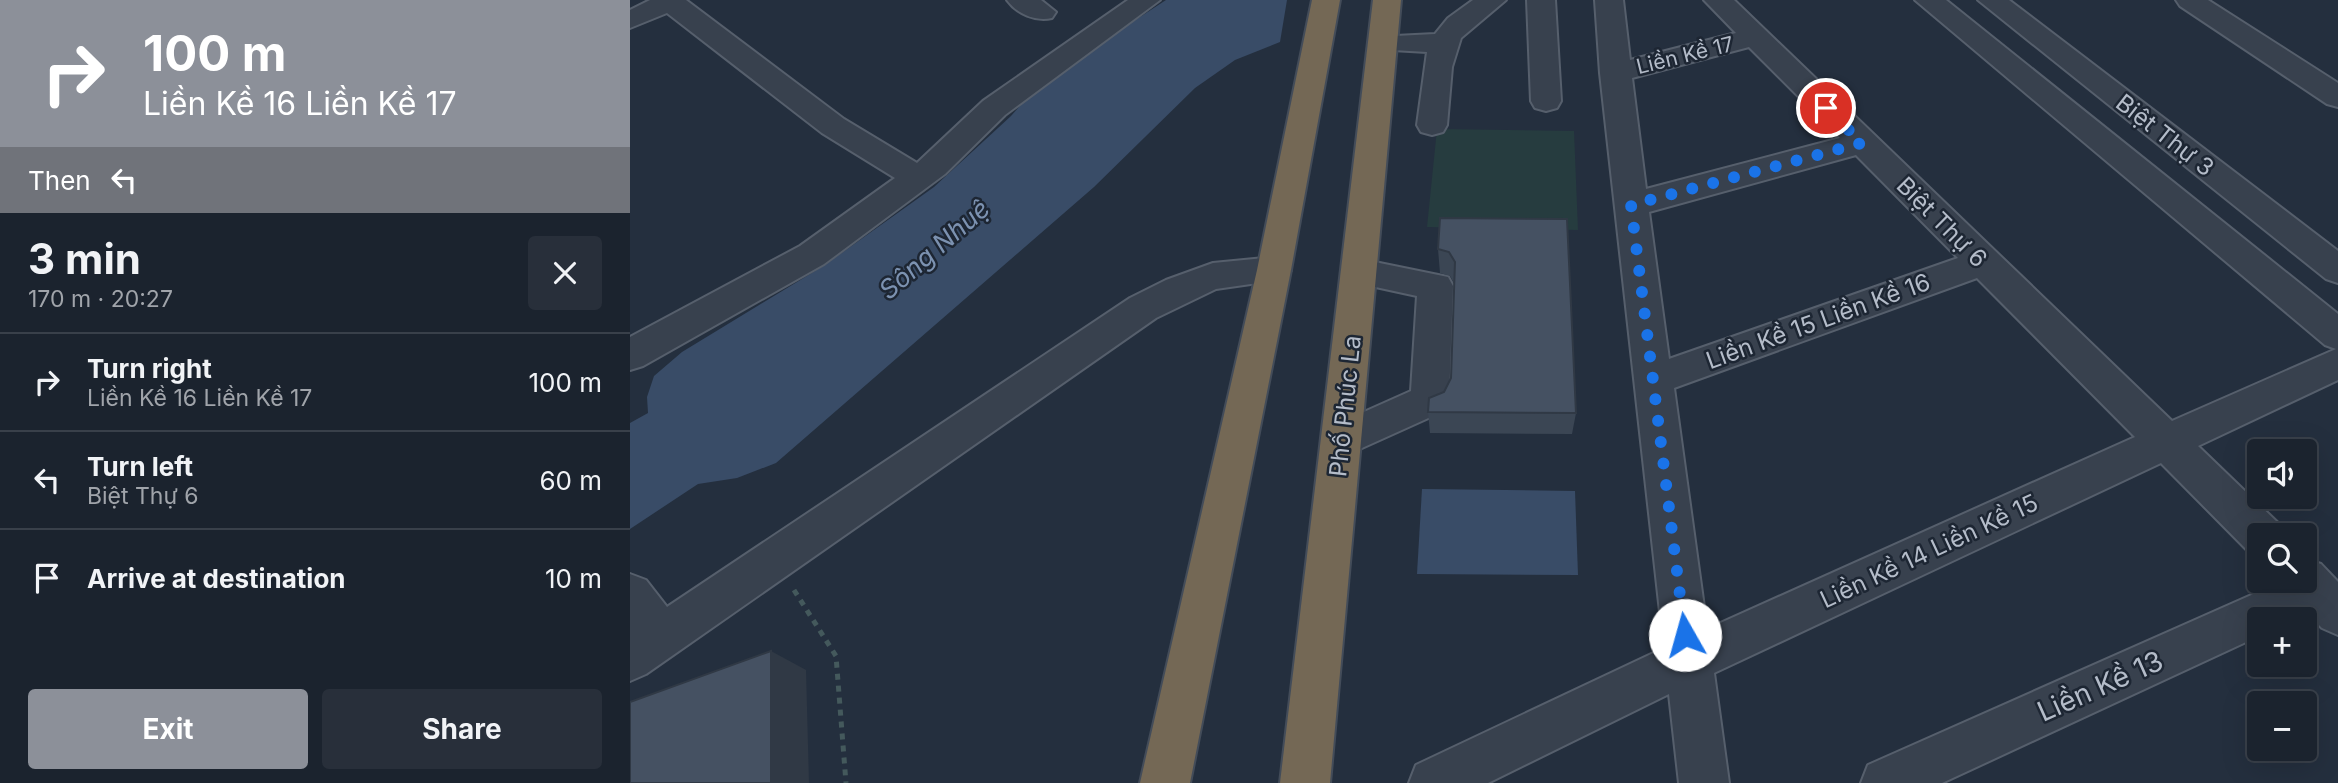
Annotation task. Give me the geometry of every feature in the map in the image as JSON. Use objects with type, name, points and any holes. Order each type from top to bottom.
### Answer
[{"type":"highway","points":[[1165,783],[1274,270],[1326,0]]},
{"type":"highway","name":"Phố Phúc La","points":[[1305,783],[1385,24]]},
{"type":"street","points":[[630,355],[812,255],[947,156],[994,108],[1146,0]]},
{"type":"street","points":[[1432,124],[1441,43],[1468,12],[1492,0]]},
{"type":"street","points":[[1541,0],[1546,101]]},
{"type":"street","points":[[1609,0],[1631,205],[1704,783]]},
{"type":"street","name":"Biệt Thự 6","points":[[1718,0],[2169,441],[2249,523]]},
{"type":"street","points":[[1929,0],[2338,335]]},
{"type":"street","name":"Biệt Thự 3","points":[[1992,0],[2338,270]]},
{"type":"street","points":[[2190,0],[2338,97]]},
{"type":"street","points":[[630,20],[670,1],[832,126],[918,178]]},
{"type":"street","points":[[1385,24],[1441,43]]},
{"type":"street","name":"Liền Kề 17","points":[[1615,73],[1755,37]]},
{"type":"street","points":[[1631,205],[1862,143]]},
{"type":"street","name":"Liền Kề 15 Liền Kề 16","points":[[1653,380],[1983,262]]},
{"type":"street","points":[[630,595],[646,647],[1143,308],[1179,289],[1213,276],[1274,270]]},
{"type":"street","points":[[1342,440],[1430,400],[1435,286],[1360,272]]},
{"type":"street","name":"Liền Kề 14 Liền Kề 15","points":[[1434,783],[1688,661],[2338,363]]},
{"type":"street","name":"Liền Kề 13","points":[[1886,783],[2319,594]]},
{"type":"path","points":[[774,558],[835,656],[846,783]]},
{"type":"green space","points":[[1437,129],[1574,131],[1578,230],[1427,227]]},
{"type":"water","name":"Sông Nhuệ","points":[[1166,0],[1287,0],[1280,42],[1235,60],[1195,88],[1094,187],[776,463],[737,478],[698,484],[630,529],[630,423],[648,413],[647,397],[654,376],[682,352],[825,265],[934,187],[1011,116],[1041,82]]},
{"type":"water","points":[[1422,489],[1575,491],[1578,575],[1417,574]]},
{"type":"building","points":[[1440,218],[1567,219],[1576,413],[1428,412],[1429,398],[1444,392],[1451,378],[1455,262],[1449,252],[1438,249]]},
{"type":"building","points":[[771,651],[771,783],[630,783],[630,702]]},
{"type":"route","points":[[1685,635],[1631,205],[1862,143],[1826,108]]}]
